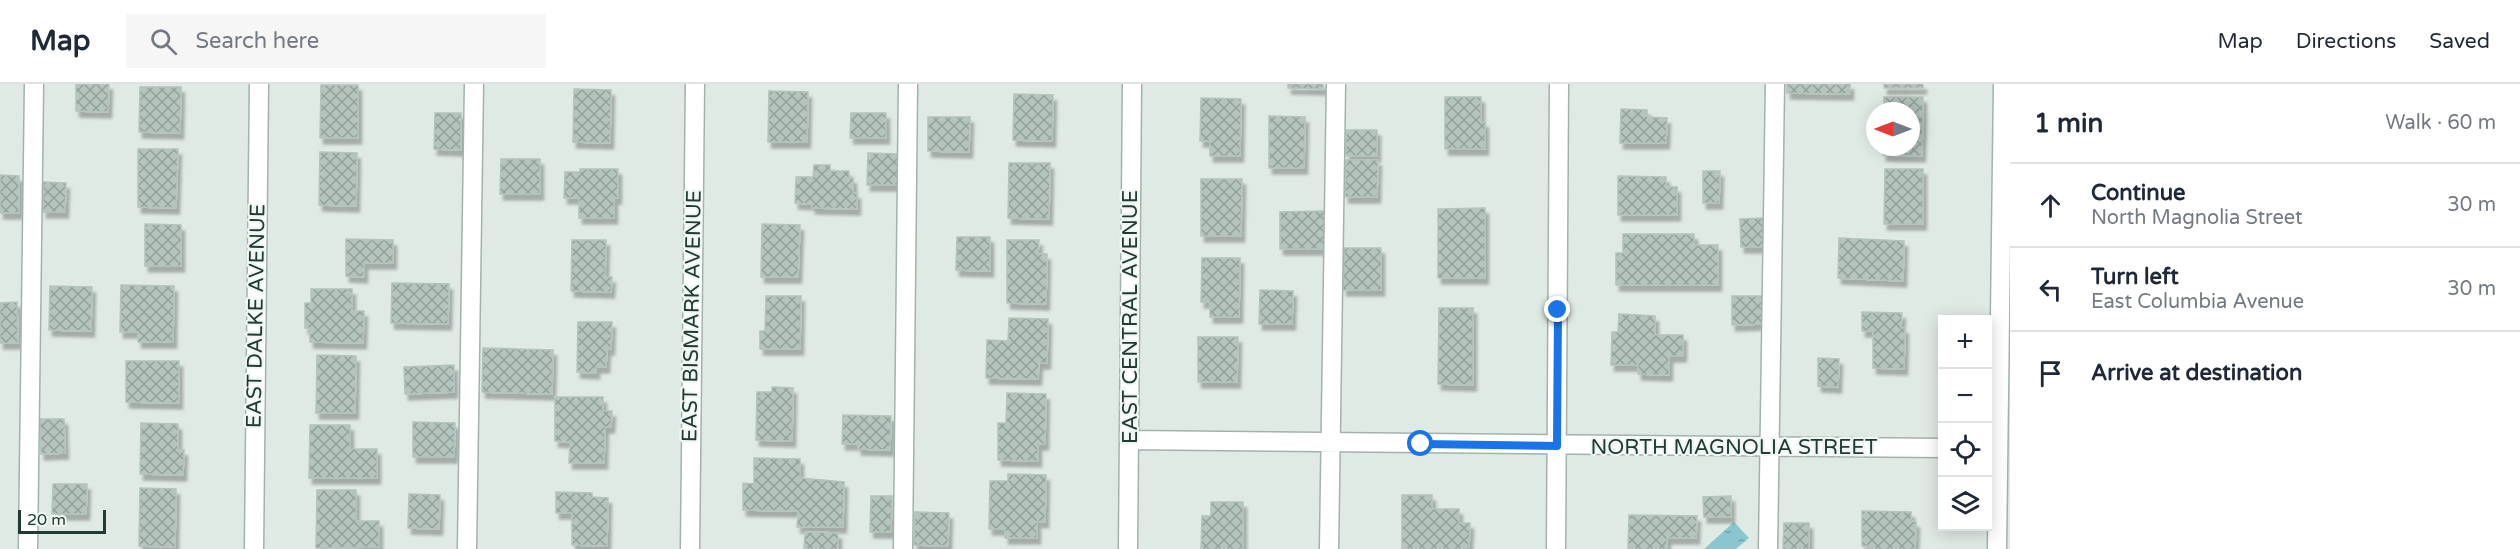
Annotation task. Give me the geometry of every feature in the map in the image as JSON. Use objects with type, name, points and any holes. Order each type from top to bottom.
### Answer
[{"type":"street","points":[[28,549],[34,84]]},
{"type":"street","name":"EAST DALKE AVENUE","points":[[254,549],[259,84]]},
{"type":"street","points":[[467,549],[474,84]]},
{"type":"street","name":"EAST BISMARK AVENUE","points":[[690,549],[695,84]]},
{"type":"street","points":[[903,549],[908,84]]},
{"type":"street","name":"EAST CENTRAL AVENUE","points":[[1128,549],[1132,84]]},
{"type":"street","points":[[1329,549],[1336,84]]},
{"type":"street","points":[[1556,549],[1559,84]]},
{"type":"street","points":[[1768,549],[1775,84]]},
{"type":"street","points":[[1997,549],[2003,84]]},
{"type":"street","name":"NORTH MAGNOLIA STREET","points":[[1130,440],[1938,448]]},
{"type":"water","points":[[1734,522],[1749,538],[1736,549],[1704,549]]},
{"type":"building","points":[[76,84],[109,84],[108,112],[76,111]]},
{"type":"building","points":[[1288,84],[1323,84],[1323,89],[1288,88]]},
{"type":"building","points":[[1787,84],[1850,84],[1850,94],[1787,93]]},
{"type":"building","points":[[1884,84],[1923,84],[1923,88],[1884,88]]},
{"type":"building","points":[[321,85],[358,85],[358,138],[320,138]]},
{"type":"building","points":[[140,87],[181,87],[180,133],[139,132]]},
{"type":"building","points":[[574,89],[611,90],[610,143],[573,142]]},
{"type":"building","points":[[769,91],[808,92],[807,142],[768,142]]},
{"type":"building","points":[[1014,94],[1053,95],[1052,141],[1013,140]]},
{"type":"building","points":[[1445,97],[1481,97],[1481,122],[1485,122],[1485,149],[1445,149]]},
{"type":"building","points":[[1884,97],[1923,97],[1922,156],[1920,156],[1920,102],[1884,102]]},
{"type":"building","points":[[1201,98],[1241,99],[1240,156],[1210,156],[1210,141],[1200,141]]},
{"type":"building","points":[[1621,109],[1647,110],[1647,117],[1667,118],[1666,143],[1620,143]]},
{"type":"building","points":[[435,113],[461,113],[461,150],[434,149]]},
{"type":"building","points":[[851,113],[886,113],[886,138],[850,138]]},
{"type":"building","points":[[1269,116],[1305,117],[1304,168],[1269,168]]},
{"type":"building","points":[[928,117],[970,117],[969,152],[928,151]]},
{"type":"building","points":[[1346,130],[1377,130],[1377,156],[1346,156]]},
{"type":"building","points":[[138,149],[178,149],[176,208],[138,207]]},
{"type":"building","points":[[320,152],[357,153],[356,206],[319,205]]},
{"type":"building","points":[[868,153],[898,154],[898,185],[867,185]]},
{"type":"building","points":[[501,159],[540,159],[540,194],[500,194]]},
{"type":"building","points":[[1346,160],[1378,160],[1377,197],[1345,197]]},
{"type":"building","points":[[1009,163],[1050,163],[1049,219],[1008,218]]},
{"type":"building","points":[[814,165],[830,165],[830,171],[849,171],[849,178],[853,178],[853,193],[857,193],[857,209],[812,208],[812,204],[795,203],[796,177],[813,177]]},
{"type":"building","points":[[580,169],[618,169],[618,198],[614,198],[614,218],[579,218],[579,198],[564,198],[565,172],[580,172]]},
{"type":"building","points":[[1885,169],[1923,169],[1923,224],[1884,224]]},
{"type":"building","points":[[1703,171],[1720,171],[1719,203],[1703,203]]},
{"type":"building","points":[[0,175],[19,176],[19,213],[0,213]]},
{"type":"building","points":[[1618,176],[1666,177],[1666,187],[1677,187],[1677,215],[1618,215]]},
{"type":"building","points":[[1201,179],[1242,179],[1241,236],[1201,236]]},
{"type":"building","points":[[43,182],[66,183],[65,212],[43,212]]},
{"type":"building","points":[[1485,208],[1485,278],[1438,278],[1438,209]]},
{"type":"building","points":[[1324,211],[1324,249],[1280,249],[1280,212]]},
{"type":"building","points":[[1763,218],[1764,247],[1741,247],[1740,219]]},
{"type":"building","points":[[145,224],[181,225],[181,266],[145,266]]},
{"type":"building","points":[[762,224],[800,225],[798,277],[761,277]]},
{"type":"building","points":[[1623,234],[1694,234],[1694,245],[1718,245],[1718,285],[1616,285],[1616,253],[1623,253]]},
{"type":"building","points":[[957,237],[990,237],[990,271],[956,270]]},
{"type":"building","points":[[1839,238],[1904,241],[1903,281],[1838,278]]},
{"type":"building","points":[[346,239],[393,240],[393,263],[364,263],[364,277],[346,276]]},
{"type":"building","points":[[572,240],[606,240],[605,277],[612,277],[611,292],[571,291]]},
{"type":"building","points":[[1007,240],[1039,240],[1038,254],[1047,254],[1046,304],[1007,303]]},
{"type":"building","points":[[1344,248],[1381,248],[1381,290],[1343,290]]},
{"type":"building","points":[[1202,258],[1240,258],[1239,317],[1210,317],[1210,302],[1201,302]]},
{"type":"building","points":[[392,283],[449,284],[448,324],[391,323]]},
{"type":"building","points":[[121,285],[174,286],[173,342],[138,342],[138,332],[120,332]]},
{"type":"building","points":[[50,286],[92,287],[91,331],[49,330]]},
{"type":"building","points":[[311,289],[352,289],[352,311],[364,311],[363,343],[310,342],[310,328],[305,328],[305,303],[311,303]]},
{"type":"building","points":[[1260,290],[1293,291],[1292,324],[1259,324]]},
{"type":"building","points":[[766,296],[801,296],[800,349],[760,349],[760,331],[765,331]]},
{"type":"building","points":[[1732,296],[1763,296],[1763,324],[1732,325]]},
{"type":"building","points":[[17,302],[18,343],[0,343],[0,303]]},
{"type":"building","points":[[1439,308],[1473,308],[1473,385],[1438,384]]},
{"type":"building","points":[[1862,312],[1902,313],[1901,328],[1905,328],[1904,369],[1873,368],[1873,331],[1862,331]]},
{"type":"building","points":[[1619,314],[1655,316],[1655,335],[1683,335],[1683,356],[1669,356],[1669,375],[1638,374],[1638,365],[1611,365],[1612,332],[1618,332]]},
{"type":"building","points":[[1009,318],[1048,319],[1047,363],[1039,363],[1038,379],[986,378],[987,340],[1008,341]]},
{"type":"building","points":[[578,322],[612,322],[611,349],[607,349],[606,367],[596,367],[596,373],[577,372]]},
{"type":"building","points":[[1198,337],[1238,337],[1237,382],[1198,382]]},
{"type":"building","points":[[483,348],[553,350],[552,394],[482,392]]},
{"type":"building","points":[[317,355],[356,356],[355,413],[316,413]]},
{"type":"building","points":[[1818,358],[1839,359],[1838,387],[1818,386]]},
{"type":"building","points":[[126,361],[179,361],[179,403],[126,402]]},
{"type":"building","points":[[454,365],[454,392],[405,394],[404,367]]},
{"type":"building","points":[[772,387],[793,388],[792,441],[756,440],[757,392],[772,392]]},
{"type":"building","points":[[1007,393],[1046,394],[1045,444],[1038,444],[1038,461],[998,460],[998,423],[1006,423]]},
{"type":"building","points":[[555,397],[603,397],[603,411],[612,411],[611,427],[605,427],[604,463],[569,463],[570,442],[555,441]]},
{"type":"building","points":[[843,415],[891,416],[890,450],[858,449],[858,444],[842,444]]},
{"type":"building","points":[[40,419],[64,419],[65,453],[41,454]]},
{"type":"building","points":[[413,422],[455,423],[454,457],[413,457]]},
{"type":"building","points":[[141,423],[178,424],[178,450],[184,450],[183,475],[140,474]]},
{"type":"building","points":[[310,425],[350,425],[350,449],[377,449],[377,478],[309,478]]},
{"type":"building","points":[[754,458],[800,459],[800,478],[844,482],[843,527],[797,527],[798,511],[743,510],[743,483],[754,484]]},
{"type":"building","points":[[1008,474],[1046,475],[1045,522],[1037,521],[1037,538],[1005,538],[1005,529],[989,529],[990,481],[1008,481]]},
{"type":"building","points":[[53,484],[87,484],[86,514],[52,514]]},
{"type":"building","points":[[140,488],[176,489],[175,547],[139,546]]},
{"type":"building","points":[[317,490],[356,490],[356,521],[379,521],[379,547],[316,548]]},
{"type":"building","points":[[556,492],[592,493],[592,497],[608,498],[607,546],[572,545],[572,513],[556,513]]},
{"type":"building","points":[[409,494],[440,495],[439,529],[408,528]]},
{"type":"building","points":[[1402,495],[1432,495],[1432,509],[1459,509],[1459,523],[1470,523],[1469,549],[1402,549]]},
{"type":"building","points":[[871,496],[892,496],[891,532],[870,532]]},
{"type":"building","points":[[1731,496],[1731,517],[1704,517],[1703,497]]},
{"type":"building","points":[[1211,502],[1243,502],[1243,549],[1201,549],[1202,516],[1211,516]]},
{"type":"building","points":[[1862,511],[1911,512],[1911,521],[1916,522],[1915,549],[1867,549],[1868,546],[1862,546]]},
{"type":"building","points":[[915,512],[949,513],[948,546],[914,545]]},
{"type":"building","points":[[1629,515],[1697,516],[1696,538],[1667,538],[1667,549],[1628,549]]},
{"type":"building","points":[[1784,523],[1809,523],[1809,549],[1783,549]]},
{"type":"building","points":[[805,532],[838,533],[838,549],[804,549]]},
{"type":"route","points":[[1421,444],[1557,446],[1558,310]]}]
